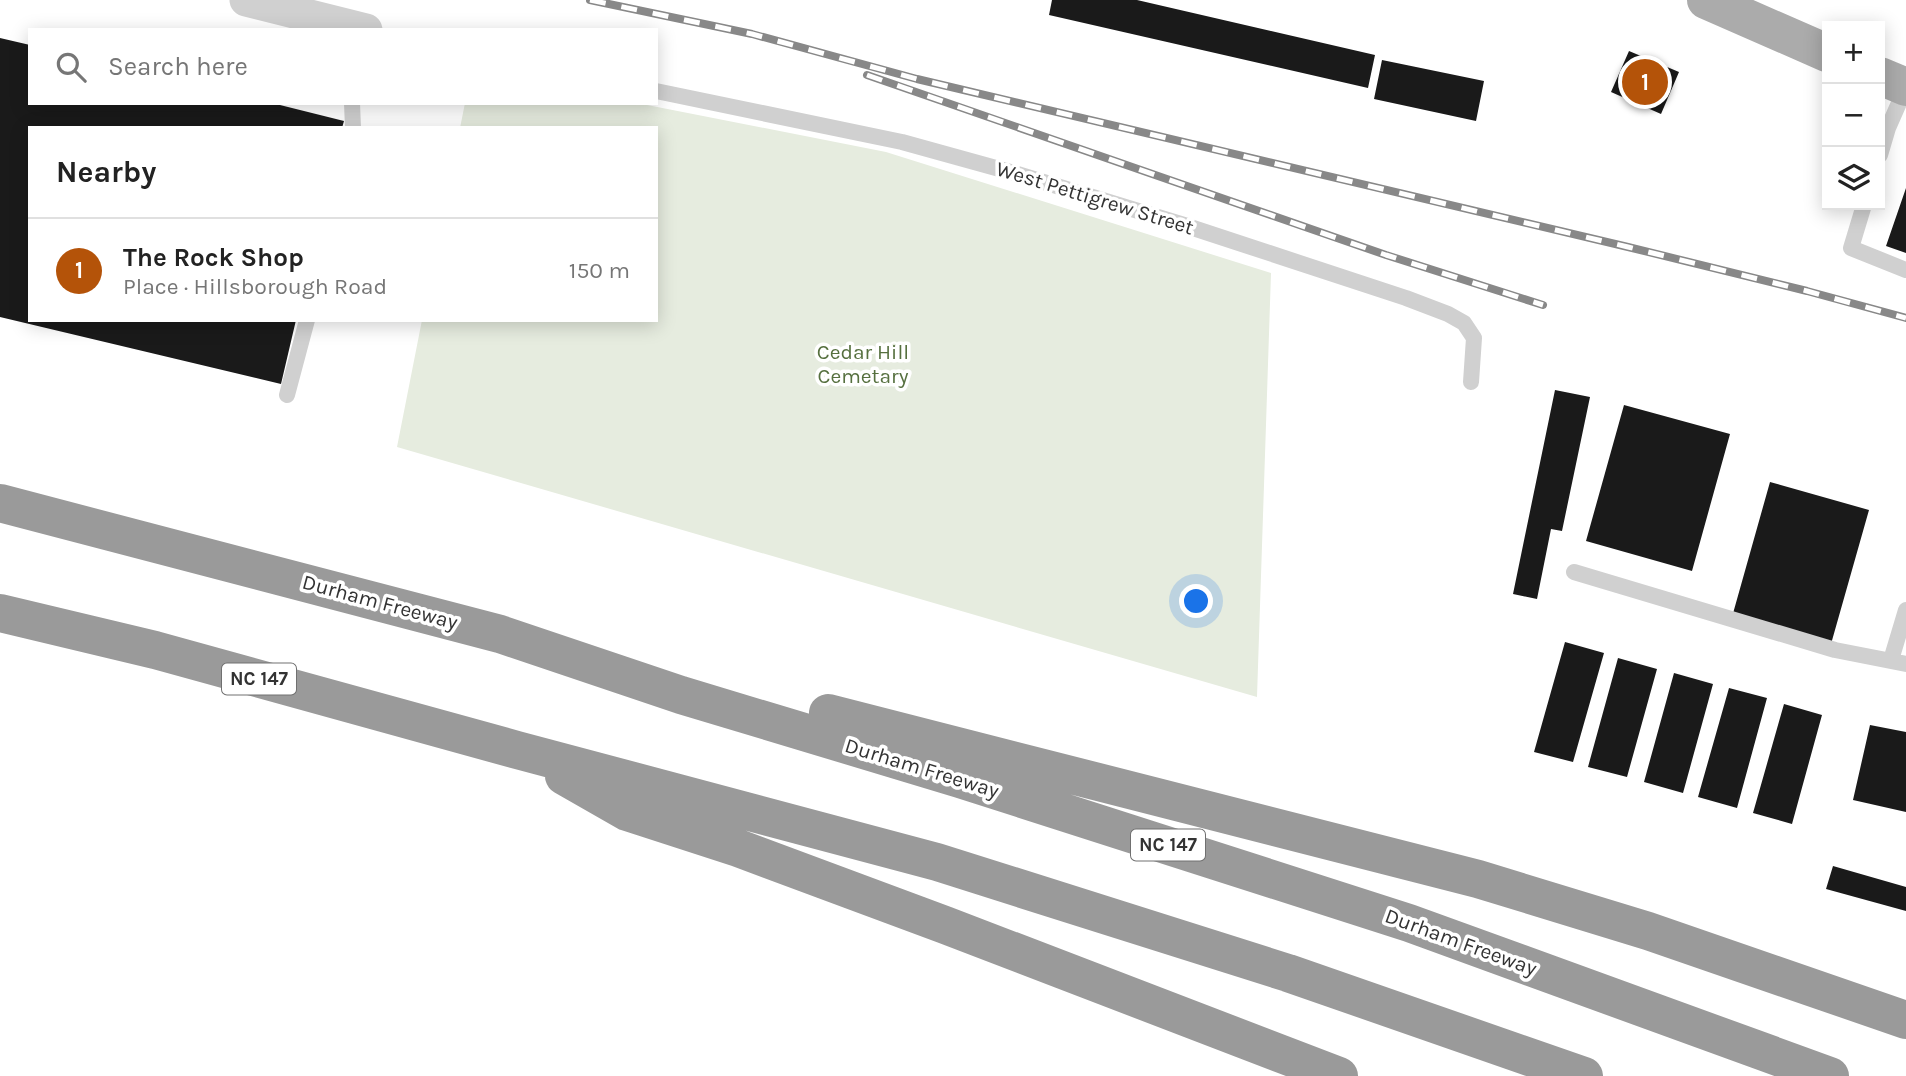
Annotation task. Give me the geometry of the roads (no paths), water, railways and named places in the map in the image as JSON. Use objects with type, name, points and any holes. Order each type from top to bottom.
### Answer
[{"type":"highway","name":"Durham Freeway","points":[[0,503],[500,634],[681,695],[986,788],[1409,923],[1830,1076]]},
{"type":"highway","name":"NC 147","points":[[0,613],[155,650],[937,862],[1288,973],[1584,1076]]},
{"type":"highway","points":[[500,634],[697,678],[945,744],[1478,879],[1648,931],[1906,1020]]},
{"type":"highway","points":[[517,750],[627,812],[738,848],[1339,1076]]},
{"type":"main road","points":[[1706,0],[1822,51]]},
{"type":"main road","points":[[1885,78],[1906,87]]},
{"type":"street","points":[[246,0],[348,28]]},
{"type":"lane","points":[[1882,147],[1906,87]]},
{"type":"lane","name":"West Pettigrew Street","points":[[658,91],[901,142],[1014,173],[1406,298],[1464,323],[1474,338],[1471,382]]},
{"type":"lane","points":[[352,105],[353,126]]},
{"type":"lane","points":[[1862,210],[1851,248],[1906,270]]},
{"type":"lane","points":[[287,395],[306,322]]},
{"type":"lane","points":[[1574,572],[1835,650],[1898,662],[1906,610]]},
{"type":"railway","points":[[590,0],[752,34],[917,79],[1628,247],[1906,318]]},
{"type":"railway","points":[[867,75],[1386,255],[1543,305]]},
{"type":"place","name":"The Rock Shop","points":[[1645,82]]},
{"type":"park label","name":"Cedar Hill Cemetary","points":[[863,364]]}]
